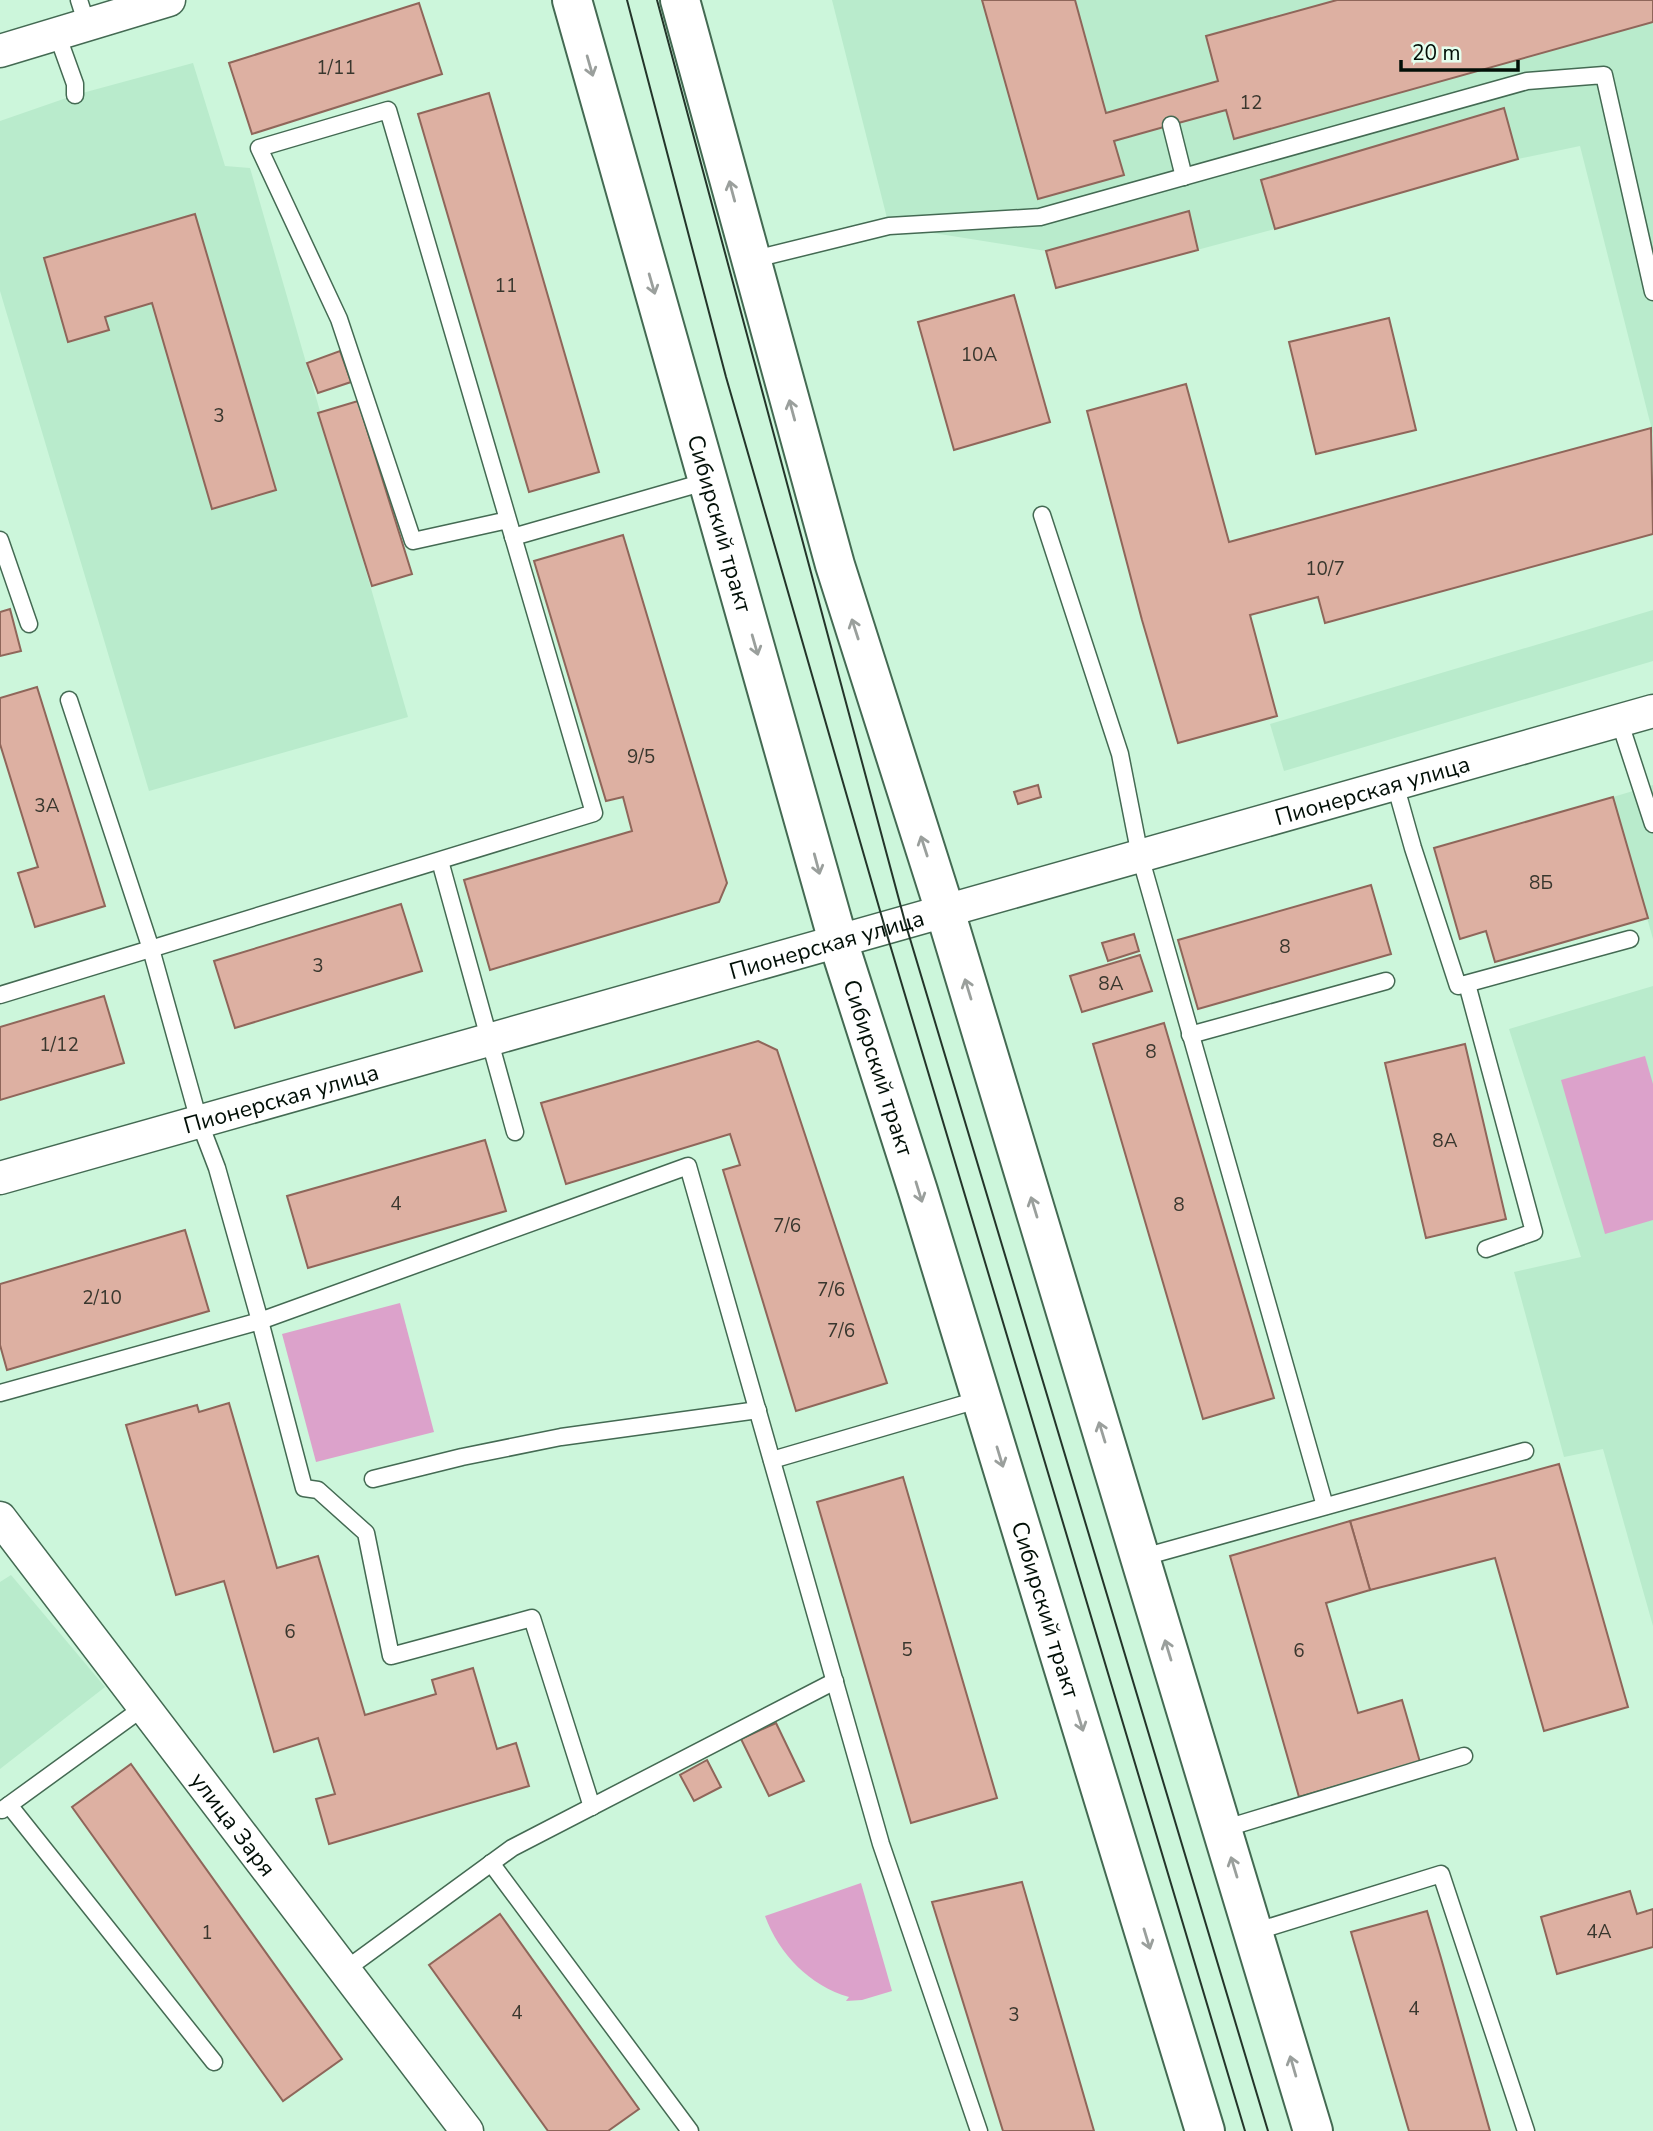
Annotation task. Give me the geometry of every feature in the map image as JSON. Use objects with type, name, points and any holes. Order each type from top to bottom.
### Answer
[{"type":"main road","name":"Сибирский тракт","points":[[572,0],[838,941],[982,1398],[1205,2131]]},
{"type":"main road","points":[[680,0],[835,565],[944,911],[1313,2131]]},
{"type":"street","points":[[0,51],[57,34],[83,12],[169,0]]},
{"type":"street","name":"Пионерская улица","points":[[0,1178],[1653,711]]},
{"type":"street","name":"улица Заря","points":[[5,1536],[144,1707],[467,2131]]},
{"type":"lane","points":[[57,34],[75,84],[75,94]]},
{"type":"lane","points":[[751,260],[890,226],[1040,217],[1527,81],[1604,75],[1653,292]]},
{"type":"lane","points":[[0,995],[594,813],[388,110],[259,148],[339,319],[413,541],[508,520]]},
{"type":"lane","points":[[1171,124],[1184,177]]},
{"type":"lane","points":[[513,537],[708,481]]},
{"type":"lane","points":[[1042,515],[1120,754],[1140,856],[1325,1506]]},
{"type":"lane","points":[[0,540],[29,624]]},
{"type":"lane","points":[[69,699],[151,949],[200,1121],[217,1168],[304,1489],[318,1490],[366,1533],[391,1656],[532,1618],[592,1807]]},
{"type":"lane","points":[[1619,720],[1653,824]]},
{"type":"lane","points":[[1395,784],[1458,986],[1630,940]]},
{"type":"lane","points":[[440,861],[515,1132]]},
{"type":"lane","points":[[1190,1035],[1386,981]]},
{"type":"lane","points":[[1467,984],[1534,1232],[1486,1249]]},
{"type":"lane","points":[[0,1393],[260,1321],[688,1166],[881,1844],[979,2131]]},
{"type":"lane","points":[[772,1460],[982,1398]]},
{"type":"lane","points":[[373,1479],[561,1437],[758,1410]]},
{"type":"lane","points":[[1140,1558],[1525,1451]]},
{"type":"lane","points":[[345,1970],[512,1848],[835,1681]]},
{"type":"lane","points":[[144,1707],[4,1808],[214,2062]]},
{"type":"lane","points":[[1223,1829],[1464,1756]]},
{"type":"lane","points":[[491,1863],[683,2128]]},
{"type":"lane","points":[[1254,1933],[1441,1874],[1526,2131]]},
{"type":"shaded area","points":[[832,0],[1653,0],[1653,434],[1580,146],[1518,159],[1056,288],[1046,251],[889,226]]},
{"type":"shaded area","points":[[193,63],[225,166],[250,168],[408,717],[149,791],[0,291],[0,121],[75,95]]},
{"type":"shaded area","points":[[1653,610],[1653,661],[1284,771],[1270,724]]},
{"type":"shaded area","points":[[1653,785],[1653,939],[1613,797]]},
{"type":"shaded area","points":[[1653,986],[1653,1626],[1603,1449],[1564,1457],[1514,1272],[1581,1257],[1509,1029]]},
{"type":"shaded area","points":[[1645,1056],[1653,1084],[1653,1220],[1605,1234],[1561,1080]]},
{"type":"shaded area","points":[[400,1303],[434,1432],[316,1462],[282,1334]]},
{"type":"shaded area","points":[[11,1575],[105,1687],[0,1769],[0,1582]]},
{"type":"shaded area","points":[[861,1883],[892,1991],[862,2000],[846,2001],[849,1997],[821,1985],[798,1967],[779,1943],[765,1916]]},
{"type":"building","points":[[982,0],[1075,0],[1106,113],[1218,81],[1206,36],[1337,0],[1653,0],[1653,22],[1234,139],[1226,110],[1114,141],[1124,175],[1038,199]]},
{"type":"building","points":[[419,3],[442,74],[252,134],[229,63]]},
{"type":"building","points":[[489,93],[599,472],[529,492],[418,114]]},
{"type":"building","points":[[1504,108],[1518,159],[1275,229],[1261,180]]},
{"type":"building","points":[[1189,211],[1198,250],[1056,288],[1046,251]]},
{"type":"building","points":[[195,214],[276,490],[212,509],[152,303],[105,317],[109,330],[68,342],[44,258]]},
{"type":"building","points":[[1014,295],[1050,422],[954,450],[918,322]]},
{"type":"building","points":[[1389,318],[1416,430],[1316,454],[1289,342]]},
{"type":"building","points":[[340,351],[351,382],[318,393],[307,363]]},
{"type":"building","points":[[1186,384],[1229,542],[1651,428],[1653,534],[1325,623],[1318,597],[1250,615],[1277,716],[1178,743],[1142,620],[1087,411]]},
{"type":"building","points":[[358,401],[412,574],[372,586],[318,413]]},
{"type":"building","points":[[623,535],[727,883],[719,902],[490,970],[464,880],[632,831],[623,797],[606,801],[534,561]]},
{"type":"building","points":[[10,609],[21,651],[0,656],[0,612]]},
{"type":"building","points":[[37,687],[105,906],[35,927],[18,873],[38,867],[0,744],[0,698]]},
{"type":"building","points":[[1038,785],[1041,797],[1018,804],[1014,792]]},
{"type":"building","points":[[1613,797],[1648,918],[1495,962],[1486,931],[1460,939],[1434,848]]},
{"type":"building","points":[[1371,885],[1391,954],[1198,1009],[1178,940]]},
{"type":"building","points":[[401,904],[422,971],[235,1028],[214,961]]},
{"type":"building","points":[[1134,934],[1139,951],[1108,961],[1102,943]]},
{"type":"building","points":[[1140,955],[1152,991],[1082,1012],[1070,976]]},
{"type":"building","points":[[104,996],[124,1063],[0,1100],[0,1027]]},
{"type":"building","points":[[1164,1023],[1274,1398],[1203,1419],[1093,1044]]},
{"type":"building","points":[[758,1041],[777,1050],[887,1383],[796,1411],[723,1170],[740,1165],[730,1134],[566,1184],[541,1103]]},
{"type":"building","points":[[1465,1044],[1506,1219],[1426,1238],[1385,1063]]},
{"type":"building","points":[[485,1140],[506,1211],[308,1268],[287,1196]]},
{"type":"building","points":[[185,1230],[209,1311],[7,1370],[0,1345],[0,1284]]},
{"type":"building","points":[[229,1403],[277,1568],[318,1556],[365,1715],[436,1694],[432,1680],[473,1668],[497,1749],[516,1743],[529,1786],[329,1844],[316,1799],[335,1794],[318,1738],[274,1752],[224,1581],[176,1595],[126,1425],[197,1405],[199,1412]]},
{"type":"building","points":[[1559,1464],[1628,1707],[1544,1731],[1495,1558],[1370,1590],[1350,1521]]},
{"type":"building","points":[[903,1477],[997,1798],[911,1823],[817,1502]]},
{"type":"building","points":[[1350,1521],[1370,1590],[1326,1603],[1358,1713],[1402,1700],[1420,1762],[1299,1797],[1230,1556]]},
{"type":"building","points":[[776,1723],[804,1781],[769,1796],[741,1739]]},
{"type":"building","points":[[707,1760],[721,1787],[694,1801],[680,1775]]},
{"type":"building","points":[[131,1764],[342,2059],[283,2101],[72,1807]]},
{"type":"building","points":[[1022,1882],[1094,2131],[1003,2131],[932,1902]]},
{"type":"building","points":[[1630,1891],[1637,1914],[1653,1909],[1653,1947],[1557,1974],[1541,1917]]},
{"type":"building","points":[[1427,1911],[1490,2131],[1409,2131],[1351,1932]]},
{"type":"building","points":[[500,1914],[639,2109],[608,2131],[548,2131],[429,1965]]},
{"type":"tram line","points":[[627,0],[726,377],[885,928],[1245,2131]]},
{"type":"tram line","points":[[657,0],[905,922],[1268,2131]]}]
